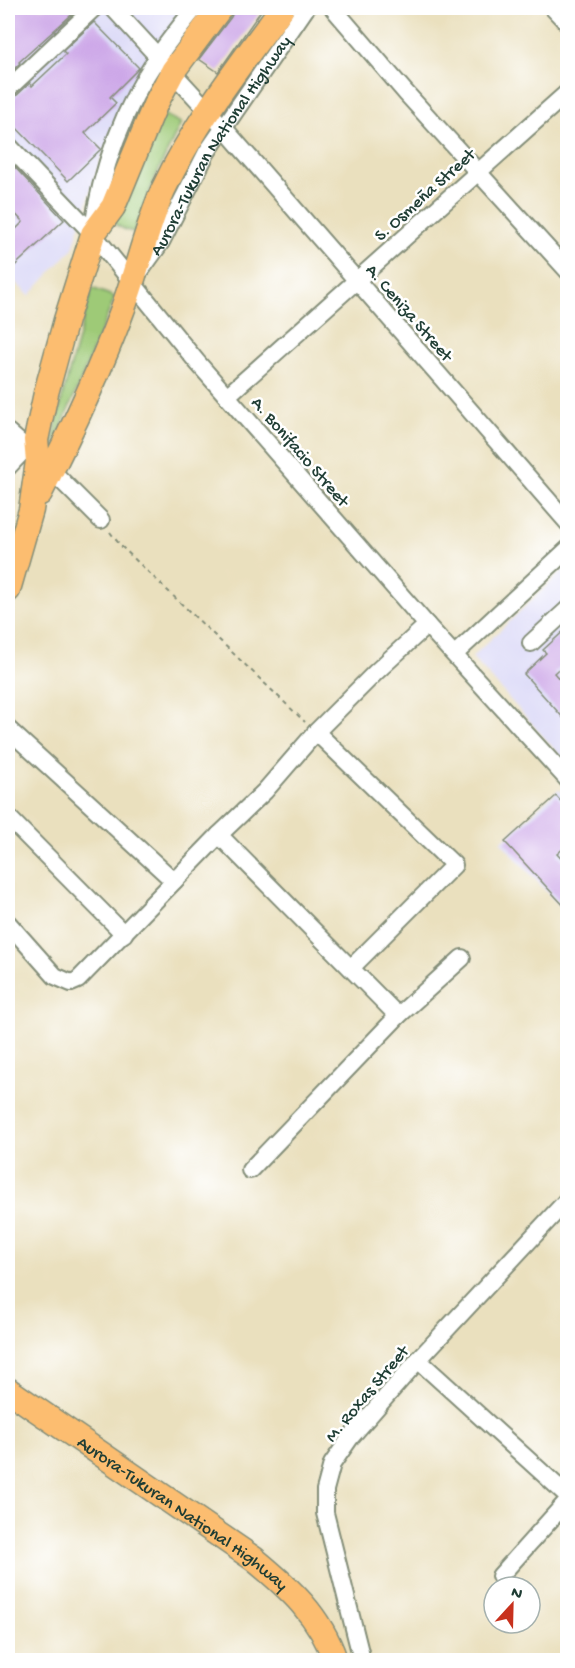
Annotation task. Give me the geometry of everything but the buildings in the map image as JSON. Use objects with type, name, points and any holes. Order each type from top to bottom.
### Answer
[{"type":"highway","name":"Aurora-Tukuran National Highway","points":[[8,590],[31,510],[38,460],[36,440],[46,393],[93,234],[112,207],[143,132],[166,64],[220,8]]},
{"type":"highway","name":"Aurora-Tukuran National Highway","points":[[38,460],[79,413],[110,342],[133,281],[146,234],[163,190],[215,118],[282,8]]},
{"type":"highway","name":"Aurora-Tukuran National Highway","points":[[8,1390],[254,1559],[291,1589],[313,1617],[335,1660]]},
{"type":"street","points":[[8,88],[94,8]]},
{"type":"street","name":"A. Ceniza Street","points":[[113,8],[215,118],[567,523]]},
{"type":"street","name":"Aurora-Tukuran National Highway","points":[[166,64],[195,8]]},
{"type":"street","name":"Aurora-Tukuran National Highway","points":[[215,118],[306,8]]},
{"type":"street","points":[[333,8],[406,93],[567,271]]},
{"type":"street","points":[[553,8],[567,24]]},
{"type":"street","name":"S. Osmeña Street","points":[[226,396],[567,92]]},
{"type":"street","name":"A. Bonifacio Street","points":[[8,145],[93,234],[226,396],[567,780]]},
{"type":"street","points":[[8,432],[101,520]]},
{"type":"street","points":[[8,466],[38,460]]},
{"type":"street","points":[[455,654],[567,549]]},
{"type":"street","points":[[531,643],[567,609]]},
{"type":"street","points":[[8,923],[55,976],[71,983],[78,980],[264,791],[316,732],[427,625]]},
{"type":"street","points":[[8,729],[174,882]]},
{"type":"street","points":[[316,732],[454,865],[351,968]]},
{"type":"street","points":[[8,817],[124,934]]},
{"type":"street","points":[[219,835],[398,1016]]},
{"type":"street","points":[[250,1170],[398,1016],[462,957]]},
{"type":"street","name":"M. Roxas Street","points":[[362,1660],[324,1513],[325,1491],[332,1464],[350,1438],[418,1360],[567,1199]]},
{"type":"street","points":[[418,1360],[567,1498],[501,1575]]},
{"type":"path","points":[[101,520],[120,545],[316,732]]},
{"type":"shaded area","points":[[8,8],[195,8],[101,157],[73,248],[29,296],[8,274],[8,231],[17,222],[8,211]]},
{"type":"shaded area","points":[[567,567],[567,763],[472,657]]},
{"type":"shaded area","points":[[559,789],[567,798],[567,914],[501,842]]},
{"type":"green space","points":[[163,114],[181,123],[154,180],[134,232],[126,230],[114,224]]},
{"type":"green space","points":[[92,288],[115,297],[50,454],[62,398]]}]
